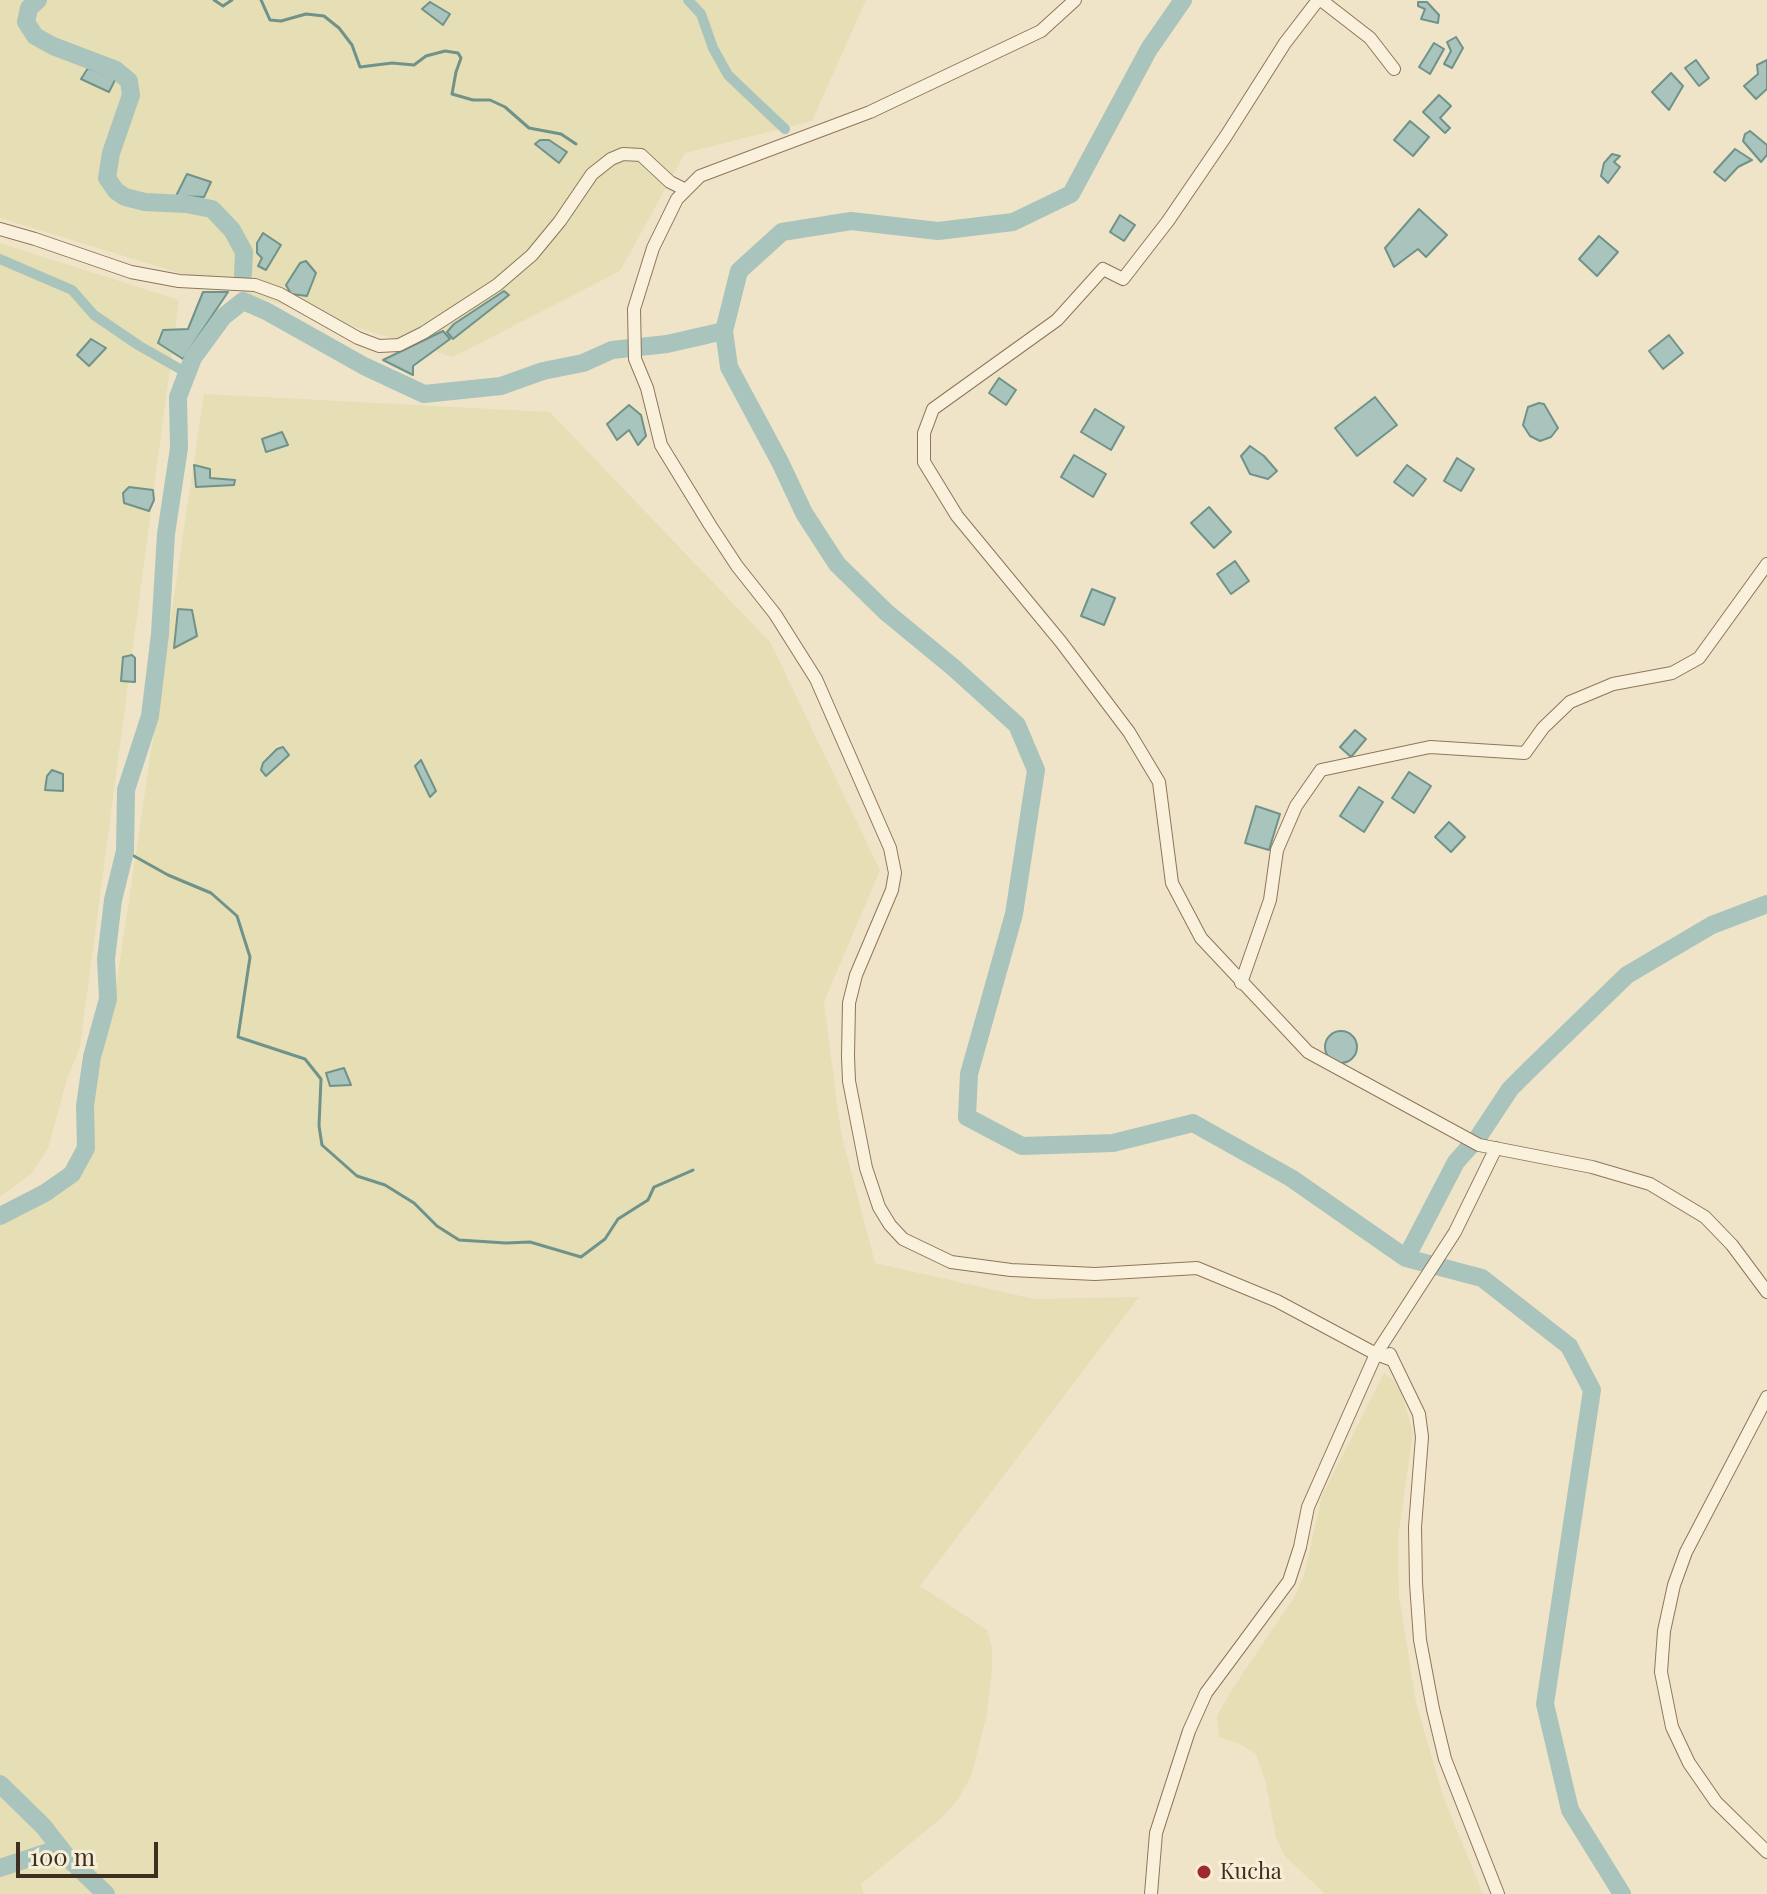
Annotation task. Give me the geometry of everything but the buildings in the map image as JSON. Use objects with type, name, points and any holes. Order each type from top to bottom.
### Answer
[{"type":"street","points":[[1075,0],[1041,31],[870,112],[700,176],[677,199],[653,248],[634,309],[635,359],[647,388],[661,445],[716,535],[775,614],[816,679],[890,848],[895,873],[892,890],[856,975],[849,1003],[849,1081],[866,1168],[879,1207],[903,1239],[951,1262],[1011,1270],[1095,1274],[1197,1268],[1277,1301],[1392,1360]]},
{"type":"street","points":[[1394,69],[1370,38],[1320,0],[1285,43],[1168,221],[1123,279],[1103,269],[1057,320],[933,409],[924,433],[924,462],[957,516],[1061,642],[1129,732],[1159,782],[1172,883],[1201,938],[1308,1052],[1479,1145],[1592,1167],[1650,1184],[1705,1217],[1732,1245],[1767,1292]]},
{"type":"street","points":[[0,229],[131,272],[179,281],[255,285],[280,294],[358,338],[379,346],[399,345],[497,285],[532,255],[592,174],[611,159],[623,154],[641,155],[670,182],[686,190]]},
{"type":"street","points":[[1241,983],[1270,900],[1277,850],[1296,806],[1321,770],[1430,747],[1525,753],[1543,728],[1570,702],[1613,684],[1672,673],[1699,658],[1767,564]]},
{"type":"street","points":[[1151,1894],[1156,1833],[1189,1731],[1206,1693],[1289,1581],[1308,1507],[1376,1354],[1455,1232],[1496,1148]]},
{"type":"street","points":[[1385,1342],[1419,1414],[1422,1437],[1415,1527],[1416,1583],[1420,1640],[1433,1709],[1445,1759],[1498,1894]]},
{"type":"street","points":[[1767,1397],[1686,1552],[1674,1585],[1664,1631],[1661,1672],[1672,1727],[1689,1763],[1716,1802],[1767,1852]]},
{"type":"shaded area","points":[[0,0],[866,0],[812,121],[685,153],[620,271],[453,357],[0,218]]},
{"type":"shaded area","points":[[0,243],[179,300],[80,1047],[67,1079],[48,1149],[32,1173],[0,1197]]},
{"type":"shaded area","points":[[204,394],[550,412],[770,642],[880,870],[824,1002],[841,1133],[875,1263],[1034,1299],[1139,1297],[920,1586],[987,1630],[992,1647],[992,1670],[987,1714],[971,1777],[956,1802],[939,1820],[861,1884],[864,1894],[0,1894],[0,1223],[40,1204],[74,1178],[89,1155],[97,1079],[115,994]]},
{"type":"shaded area","points":[[1384,1373],[1402,1394],[1413,1433],[1398,1538],[1399,1596],[1416,1703],[1443,1796],[1483,1894],[1325,1894],[1285,1856],[1276,1838],[1266,1783],[1256,1754],[1238,1743],[1219,1737],[1217,1716],[1295,1596],[1304,1575],[1322,1496]]},
{"type":"water","points":[[430,2],[450,14],[443,25],[422,9]]},
{"type":"water","points":[[1418,2],[1427,2],[1439,15],[1438,23],[1421,19],[1425,9],[1418,6]]},
{"type":"water","points":[[1456,37],[1463,48],[1452,68],[1444,64],[1451,51],[1447,42]]},
{"type":"water","points":[[1434,43],[1444,49],[1430,74],[1419,67]]},
{"type":"water","points":[[1696,60],[1709,78],[1699,86],[1685,68]]},
{"type":"water","points":[[1767,60],[1767,89],[1756,99],[1744,86],[1758,74],[1757,65]]},
{"type":"water","points":[[88,68],[116,78],[109,92],[81,79]]},
{"type":"water","points":[[1671,73],[1683,86],[1669,110],[1652,92]]},
{"type":"water","points":[[1439,95],[1451,106],[1440,118],[1450,128],[1445,133],[1423,112]]},
{"type":"water","points":[[1410,121],[1429,137],[1413,156],[1394,140]]},
{"type":"water","points":[[1750,131],[1767,145],[1767,155],[1761,162],[1743,141]]},
{"type":"water","points":[[540,140],[549,140],[567,152],[559,163],[535,144]]},
{"type":"water","points":[[1735,149],[1752,160],[1738,167],[1725,181],[1714,172]]},
{"type":"water","points":[[1612,154],[1620,156],[1614,162],[1620,167],[1608,183],[1601,176],[1604,163]]},
{"type":"water","points":[[187,174],[211,182],[204,197],[176,196]]},
{"type":"water","points":[[1419,209],[1447,235],[1426,257],[1418,249],[1394,267],[1385,248]]},
{"type":"water","points":[[1120,215],[1135,225],[1124,241],[1110,232]]},
{"type":"water","points":[[263,233],[281,245],[266,270],[258,266],[262,258],[257,253],[257,243]]},
{"type":"water","points":[[1599,236],[1618,252],[1597,276],[1579,259]]},
{"type":"water","points":[[306,261],[316,273],[307,296],[291,294],[286,285],[300,263]]},
{"type":"water","points":[[504,291],[509,295],[453,339],[447,332],[454,324]]},
{"type":"water","points":[[203,292],[228,292],[183,359],[158,343],[163,330],[188,329]]},
{"type":"water","points":[[443,331],[450,339],[413,366],[413,375],[383,360]]},
{"type":"water","points":[[1669,335],[1683,353],[1663,369],[1649,351]]},
{"type":"water","points":[[91,339],[106,348],[89,366],[77,355]]},
{"type":"water","points":[[999,378],[1016,390],[1006,405],[989,393]]},
{"type":"water","points":[[1375,397],[1397,425],[1357,456],[1335,428]]},
{"type":"water","points":[[1544,404],[1558,428],[1551,437],[1540,441],[1530,436],[1523,425],[1528,407]]},
{"type":"water","points":[[629,405],[641,415],[646,436],[638,445],[629,430],[617,440],[607,424]]},
{"type":"water","points":[[1095,409],[1124,427],[1111,450],[1081,432]]},
{"type":"water","points":[[282,432],[288,445],[266,452],[262,439]]},
{"type":"water","points":[[1250,446],[1277,471],[1268,479],[1250,474],[1241,456]]},
{"type":"water","points":[[1074,455],[1106,474],[1093,497],[1061,477]]},
{"type":"water","points":[[1457,458],[1474,469],[1461,491],[1444,481]]},
{"type":"water","points":[[194,465],[210,469],[210,478],[235,480],[234,485],[196,487]]},
{"type":"water","points":[[1407,465],[1426,479],[1413,496],[1394,482]]},
{"type":"water","points":[[129,487],[153,490],[154,500],[149,511],[124,503],[123,493]]},
{"type":"water","points":[[1209,507],[1231,532],[1214,548],[1191,523]]},
{"type":"water","points":[[1235,561],[1249,581],[1231,594],[1217,574]]},
{"type":"water","points":[[1092,589],[1115,598],[1104,625],[1081,616]]},
{"type":"water","points":[[178,609],[192,610],[197,636],[174,648]]},
{"type":"water","points":[[132,655],[135,658],[135,682],[121,681],[123,657]]},
{"type":"water","points":[[1355,730],[1366,739],[1351,757],[1340,747]]},
{"type":"water","points":[[283,747],[289,755],[266,776],[261,770],[263,763]]},
{"type":"water","points":[[421,760],[436,791],[430,797],[415,766]]},
{"type":"water","points":[[52,770],[63,774],[63,791],[45,790],[47,776]]},
{"type":"water","points":[[1409,772],[1431,786],[1414,813],[1392,798]]},
{"type":"water","points":[[1359,787],[1383,802],[1364,832],[1340,816]]},
{"type":"water","points":[[1256,806],[1280,814],[1269,850],[1245,843]]},
{"type":"water","points":[[1449,822],[1465,837],[1451,852],[1435,837]]},
{"type":"water","points":[[1341,1031],[1352,1036],[1357,1047],[1352,1058],[1341,1063],[1330,1058],[1325,1047],[1330,1036]]},
{"type":"water","points":[[344,1068],[351,1085],[330,1086],[326,1073]]},
{"type":"waterway","points":[[38,0],[29,8],[26,22],[35,36],[116,70],[129,81],[131,95],[111,153],[107,178],[116,191],[125,197],[145,202],[212,209],[232,230],[244,252],[243,274]]},
{"type":"waterway","points":[[214,0],[223,6],[232,0]]},
{"type":"waterway","points":[[261,0],[270,20],[281,21],[306,14],[324,16],[339,28],[352,45],[360,67],[392,63],[414,65],[426,56],[445,51],[458,53],[461,58],[452,94],[473,100],[490,100],[505,107],[529,128],[561,134],[576,144]]},
{"type":"waterway","points":[[688,0],[701,14],[713,48],[728,75],[785,129]]},
{"type":"waterway","points":[[1183,0],[1149,49],[1071,194],[1013,222],[938,231],[851,221],[782,232],[739,271],[724,331],[729,367],[804,513],[837,564],[886,612],[1017,725],[1036,770],[1014,914],[969,1074],[967,1117],[1022,1146],[1113,1143],[1193,1123],[1291,1178],[1406,1258],[1482,1278],[1569,1346],[1592,1390],[1545,1704],[1570,1810],[1622,1894]]},
{"type":"waterway","points":[[0,259],[72,290],[94,315],[187,373]]},
{"type":"waterway","points":[[0,1216],[45,1193],[72,1174],[86,1148],[85,1106],[92,1057],[108,999],[106,959],[113,900],[125,851],[126,790],[150,716],[160,634],[166,534],[179,448],[178,397],[193,358],[223,317],[243,301],[364,366],[424,394],[501,386],[543,371],[583,363],[612,350],[667,344],[724,331]]},
{"type":"waterway","points":[[125,851],[168,875],[211,893],[237,916],[250,957],[238,1037],[305,1059],[321,1079],[319,1126],[322,1145],[357,1176],[385,1185],[414,1203],[437,1226],[459,1240],[530,1242],[581,1257],[605,1239],[618,1219],[648,1200],[654,1187],[693,1170]]},
{"type":"waterway","points":[[1406,1258],[1456,1162],[1479,1136],[1510,1089],[1528,1071],[1627,975],[1712,925],[1767,904]]},
{"type":"waterway","points":[[0,1784],[106,1894]]},
{"type":"waterway","points":[[0,1868],[60,1848]]},
{"type":"place","name":"Kucha","points":[[1204,1872]]}]
